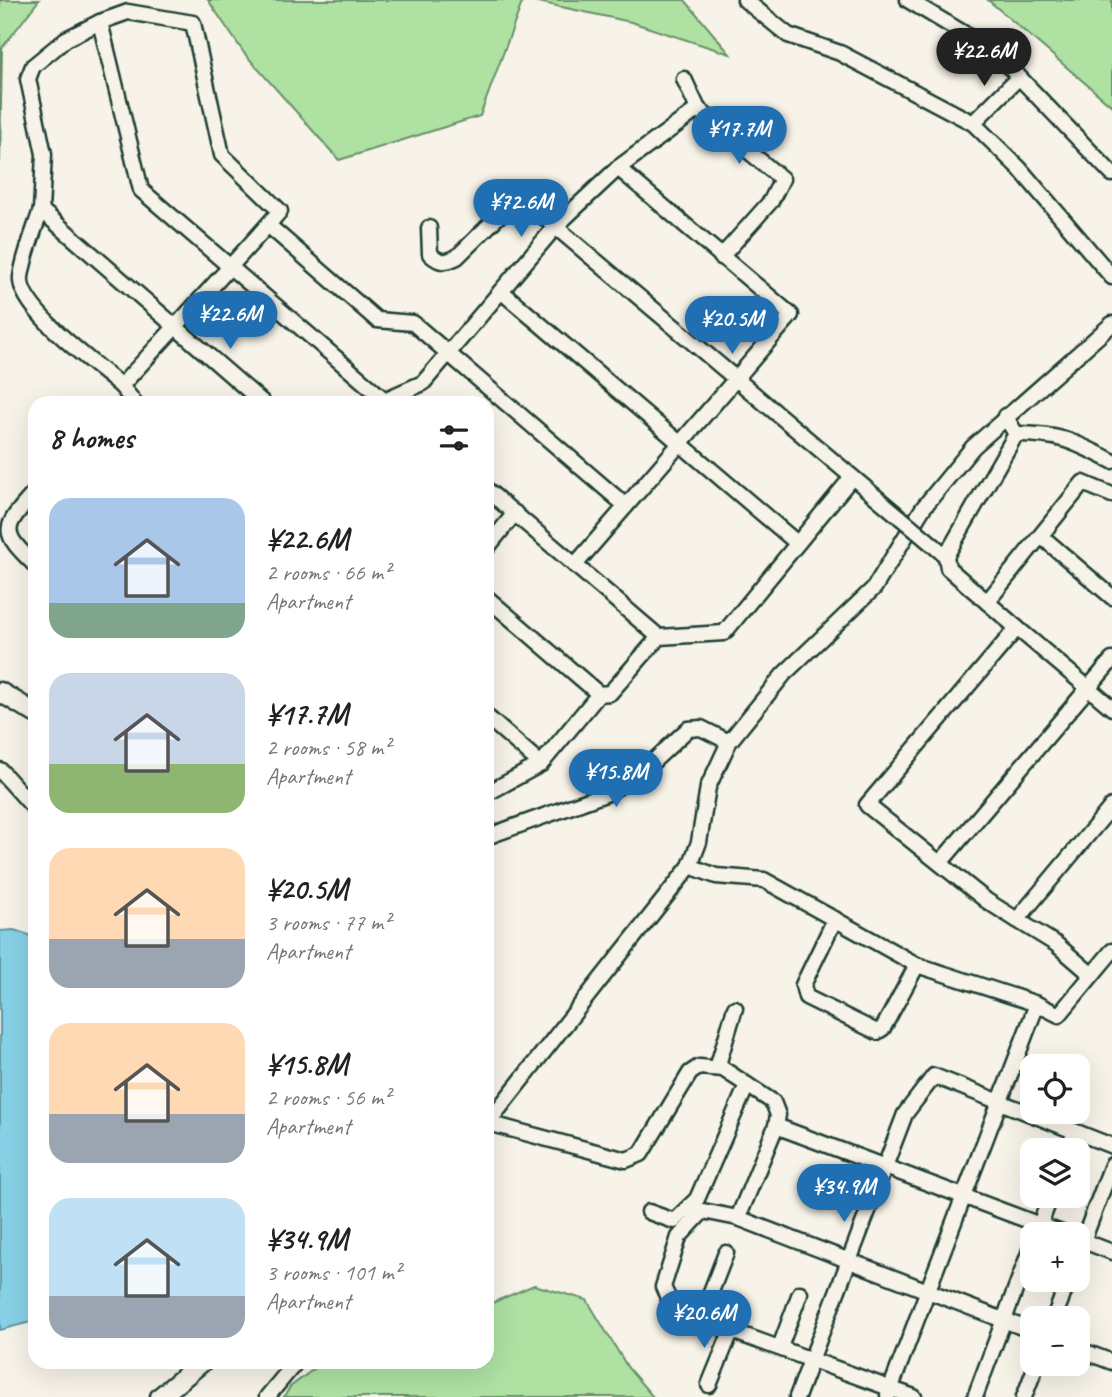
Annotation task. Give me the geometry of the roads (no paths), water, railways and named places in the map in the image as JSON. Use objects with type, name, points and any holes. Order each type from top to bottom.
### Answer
[{"type":"street","points":[[744,0],[788,36],[840,53],[974,123],[1019,168],[1112,277]]},
{"type":"street","points":[[908,0],[995,52],[1112,174]]},
{"type":"street","points":[[121,386],[280,211],[222,155],[193,23],[128,12],[66,39],[33,66],[28,79],[44,154],[41,210],[20,279],[24,295],[39,314],[129,396]]},
{"type":"street","points":[[100,22],[142,190],[377,396]]},
{"type":"street","points":[[974,123],[1019,77]]},
{"type":"street","points":[[684,79],[698,109],[782,179],[771,201],[721,257]]},
{"type":"street","points":[[394,396],[423,383],[555,226],[618,168],[698,109]]},
{"type":"street","points":[[575,565],[791,316],[618,168]]},
{"type":"street","points":[[429,228],[430,254],[438,261],[447,262],[457,257],[519,196],[946,556]]},
{"type":"street","points":[[41,210],[255,396]]},
{"type":"street","points":[[268,225],[377,320],[413,323],[626,506]]},
{"type":"street","points":[[501,291],[797,543]]},
{"type":"street","points":[[494,1115],[690,866],[699,842],[708,786],[729,742],[784,674],[874,588],[940,485],[972,447],[1112,324]]},
{"type":"street","points":[[1005,416],[1016,434]]},
{"type":"street","points":[[1016,434],[1051,434],[1068,439],[1112,461]]},
{"type":"street","points":[[1016,434],[946,556],[948,568],[1112,708]]},
{"type":"street","points":[[494,790],[541,764],[599,694],[610,693],[659,637],[724,632],[852,477]]},
{"type":"street","points":[[987,602],[1083,483],[1112,495]]},
{"type":"street","points":[[494,496],[659,637]]},
{"type":"street","points":[[28,500],[13,517],[7,531],[10,544],[28,559]]},
{"type":"street","points":[[494,539],[515,513]]},
{"type":"street","points":[[1041,536],[1112,597]]},
{"type":"street","points":[[494,604],[599,694]]},
{"type":"street","points":[[1017,628],[867,805],[987,901],[1056,944],[1092,975]]},
{"type":"street","points":[[940,863],[1112,660]]},
{"type":"street","points":[[0,692],[28,709]]},
{"type":"street","points":[[494,723],[541,764]]},
{"type":"street","points":[[494,834],[608,793],[644,770],[688,729],[701,728],[729,742]]},
{"type":"street","points":[[0,770],[28,801]]},
{"type":"street","points":[[1017,920],[1109,815]]},
{"type":"street","points":[[690,866],[716,876],[757,877],[918,965],[1037,1004],[1059,1016],[1112,951]]},
{"type":"street","points":[[835,919],[803,985],[806,998],[877,1032],[883,1028],[918,965]]},
{"type":"street","points":[[889,1393],[1037,1004]]},
{"type":"street","points":[[716,1068],[735,1008]]},
{"type":"street","points":[[494,1126],[626,1160],[633,1159],[641,1154],[690,1073],[699,1067],[716,1068],[773,1102],[778,1115],[776,1126],[738,1218]]},
{"type":"street","points":[[797,1397],[905,1114],[934,1076],[1112,1146]]},
{"type":"street","points":[[649,1212],[674,1221],[697,1199],[747,1085]]},
{"type":"street","points":[[776,1126],[964,1196],[1022,1222]]},
{"type":"street","points":[[1073,1138],[1075,1132]]},
{"type":"street","points":[[1089,1222],[1112,1165]]},
{"type":"street","points":[[914,1397],[889,1393],[812,1359],[732,1329],[682,1315],[670,1305],[663,1287],[679,1237],[703,1211],[738,1218],[1020,1326]]},
{"type":"street","points":[[1090,1247],[1112,1252]]},
{"type":"street","points":[[700,1320],[726,1252]]},
{"type":"street","points":[[975,1397],[1020,1277]]},
{"type":"street","points":[[780,1347],[800,1293]]},
{"type":"street","points":[[709,1385],[732,1329]]},
{"type":"street","points":[[1090,1354],[1112,1362]]},
{"type":"street","points":[[160,1397],[194,1369]]},
{"type":"street","points":[[267,1397],[290,1369]]},
{"type":"street","points":[[1024,1397],[1032,1376]]},
{"type":"water","points":[[14,930],[28,935],[28,1323],[0,1330],[0,931]]}]
